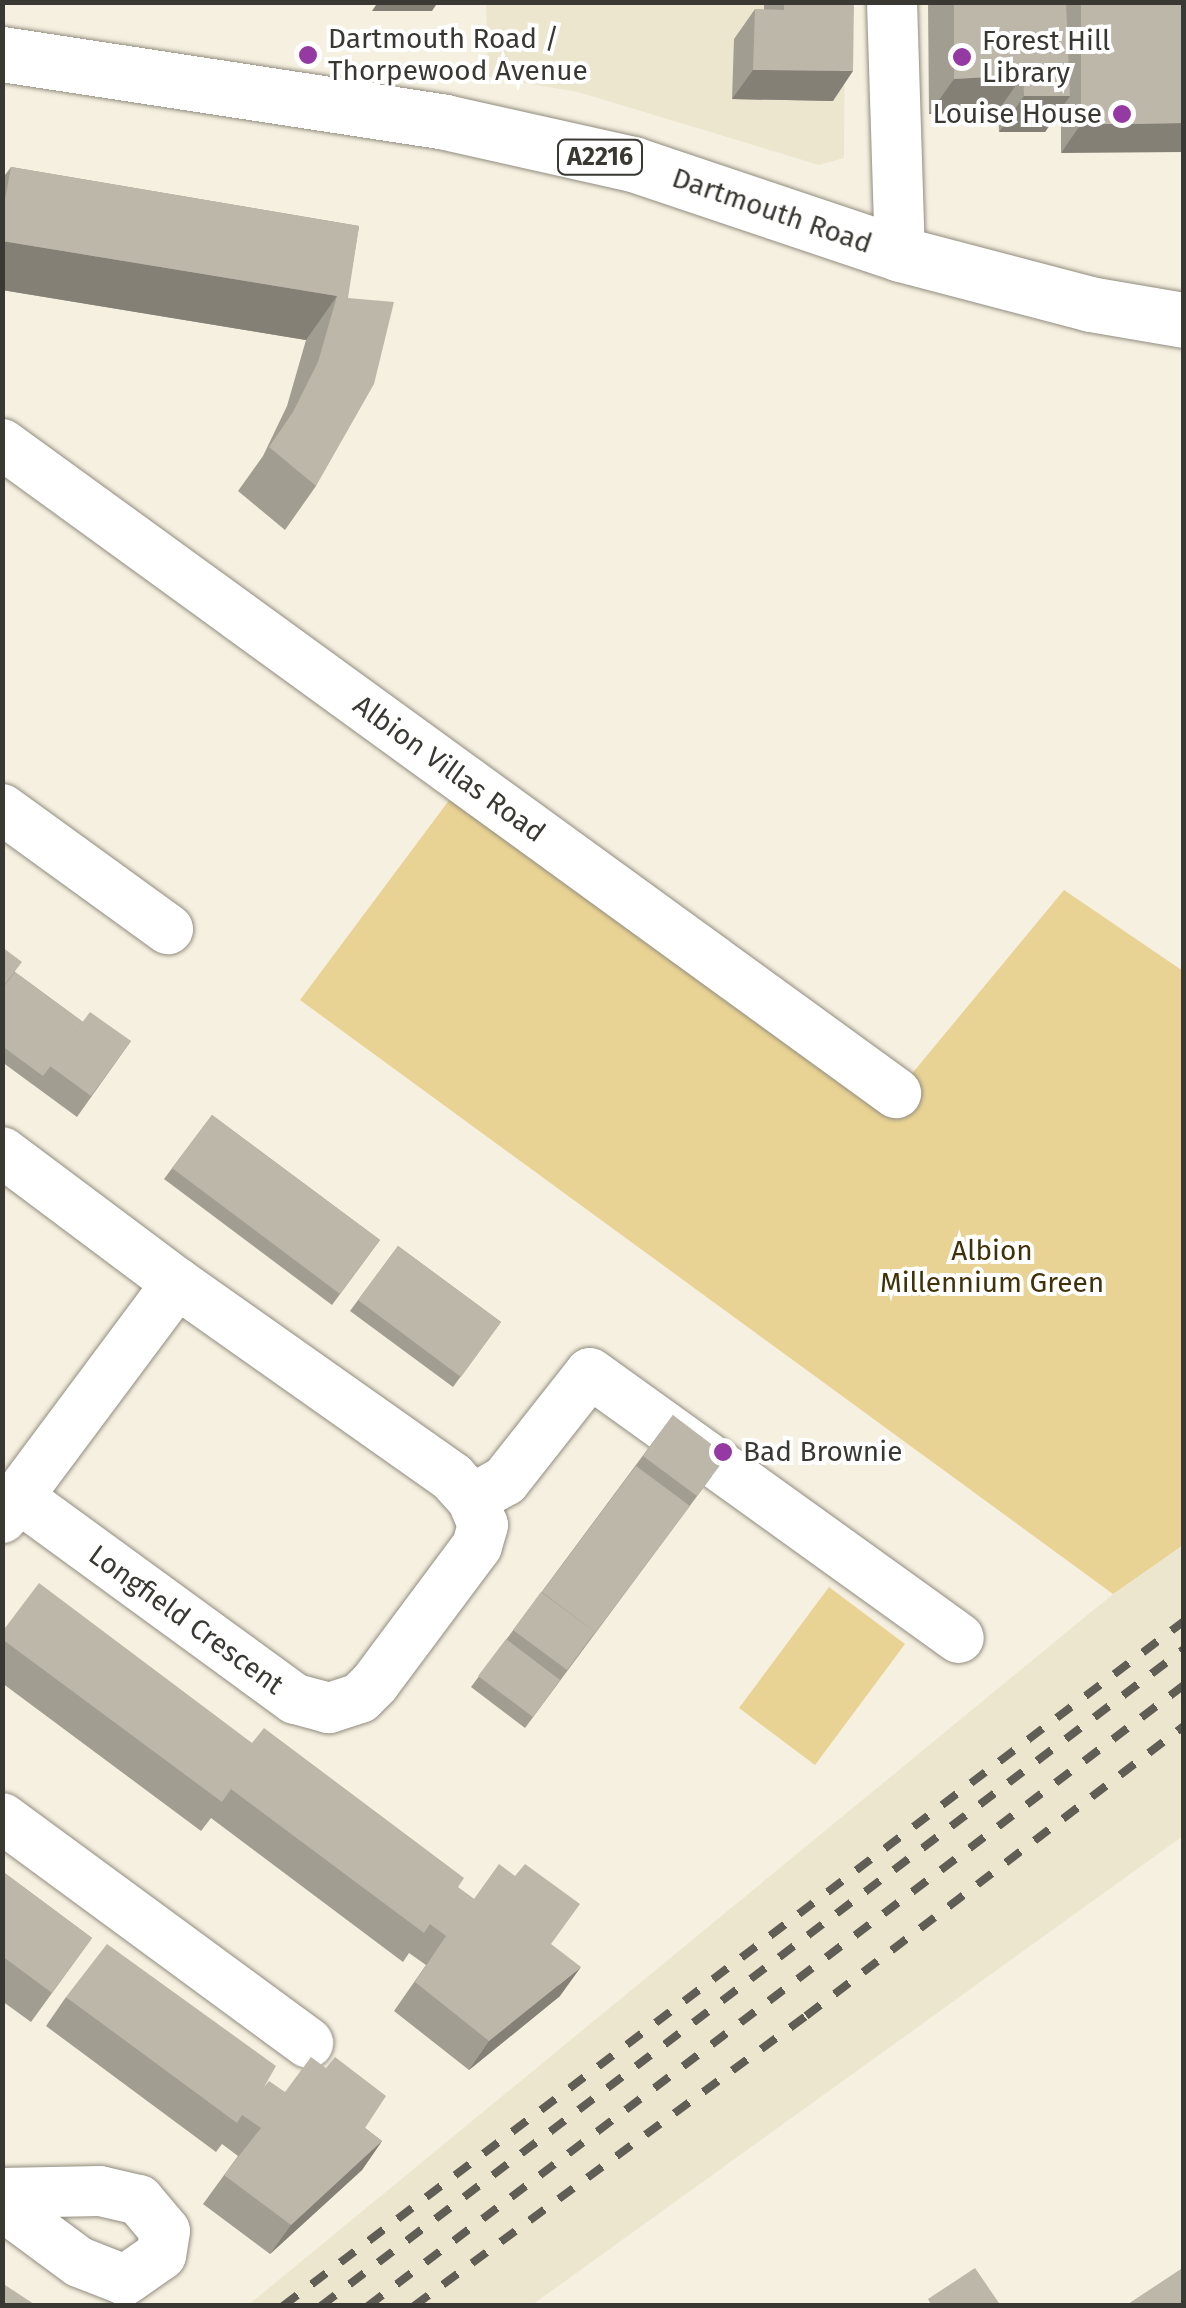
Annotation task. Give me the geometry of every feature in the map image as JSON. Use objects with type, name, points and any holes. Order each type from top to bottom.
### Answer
[{"type":"main road","name":"Dartmouth Road","points":[[2,54],[501,134],[633,164],[900,254],[1090,304],[1184,320]]},
{"type":"street","points":[[892,2],[900,254]]},
{"type":"street","name":"Albion Villas Road","points":[[2,444],[896,1094]]},
{"type":"street","points":[[2,809],[168,929]]},
{"type":"street","points":[[2,1152],[177,1283],[452,1477],[472,1499],[505,1481],[590,1373],[959,1638]]},
{"type":"street","name":"Longfield Crescent","points":[[177,1283],[11,1508],[294,1699],[329,1708],[360,1698],[375,1683],[477,1546],[483,1525],[472,1499]]},
{"type":"street","points":[[2,1818],[308,2043]]},
{"type":"street","points":[[2,2193],[100,2191],[139,2200],[164,2232],[161,2255],[125,2280],[79,2262],[2,2205]]},
{"type":"shaded area","points":[[486,3],[845,3],[844,158],[819,165],[578,92],[488,77]]},
{"type":"shaded area","points":[[1183,1543],[1183,1836],[532,2305],[247,2306],[1113,1594]]},
{"type":"green space","name":"Albion Millennium Green","points":[[450,799],[881,1111],[1064,890],[1183,971],[1183,1545],[1113,1594],[300,1000]]},
{"type":"green space","points":[[829,1587],[905,1644],[815,1765],[739,1708]]},
{"type":"building","points":[[784,2],[854,2],[853,71],[753,70],[755,9],[784,10]]},
{"type":"building","points":[[954,2],[1066,2],[1070,96],[1024,96],[1023,75],[954,79]]},
{"type":"building","name":"Louise House","points":[[1081,2],[1184,2],[1184,123],[1081,124]]},
{"type":"building","points":[[11,167],[359,226],[348,298],[394,302],[374,384],[316,486],[269,447],[293,412],[318,362],[337,296],[2,241],[2,216]]},
{"type":"building","points":[[2,947],[22,962],[2,988]]},
{"type":"building","points":[[15,972],[83,1022],[43,1076],[2,1046],[2,989]]},
{"type":"building","points":[[90,1012],[131,1041],[91,1096],[50,1066]]},
{"type":"building","points":[[212,1115],[380,1240],[340,1294],[172,1168]]},
{"type":"building","points":[[398,1246],[501,1322],[461,1377],[358,1300]]},
{"type":"building","points":[[673,1415],[727,1456],[697,1496],[643,1456]]},
{"type":"building","points":[[636,1466],[690,1506],[588,1642],[595,1632],[542,1592]]},
{"type":"building","points":[[39,1583],[252,1743],[264,1728],[464,1878],[458,1887],[474,1899],[499,1864],[515,1876],[525,1864],[580,1904],[551,1944],[581,1967],[489,2041],[415,1982],[446,1936],[430,1924],[424,1933],[231,1789],[222,1802],[2,1639],[2,1632]]},
{"type":"building","points":[[541,1592],[595,1632],[567,1670],[513,1630]]},
{"type":"building","points":[[506,1639],[560,1680],[533,1717],[478,1676]]},
{"type":"building","points":[[2,1871],[92,1938],[52,1993],[2,1956]]},
{"type":"building","points":[[107,1944],[276,2066],[264,2087],[269,2081],[285,2092],[311,2057],[326,2068],[335,2057],[386,2096],[365,2128],[382,2141],[291,2225],[224,2175],[261,2128],[242,2115],[237,2123],[66,1997]]},
{"type":"building","points":[[1184,2267],[1184,2306],[1125,2306]]},
{"type":"building","points":[[975,2268],[999,2303],[996,2306],[932,2306],[928,2299]]},
{"type":"building","points":[[2,2283],[37,2306],[2,2306]]},
{"type":"railway","points":[[283,2306],[1184,1621]]},
{"type":"railway","points":[[321,2306],[1184,1649]]},
{"type":"railway","points":[[368,2306],[1184,1685]]},
{"type":"railway","points":[[414,2306],[806,2016],[1184,1726]]},
{"type":"place","name":"Dartmouth Road / Thorpewood Avenue","points":[[308,55]]},
{"type":"place","name":"Forest Hill Library","points":[[962,57]]},
{"type":"place","name":"Louise House","points":[[1122,114]]},
{"type":"place","name":"Bad Brownie","points":[[723,1452]]}]
